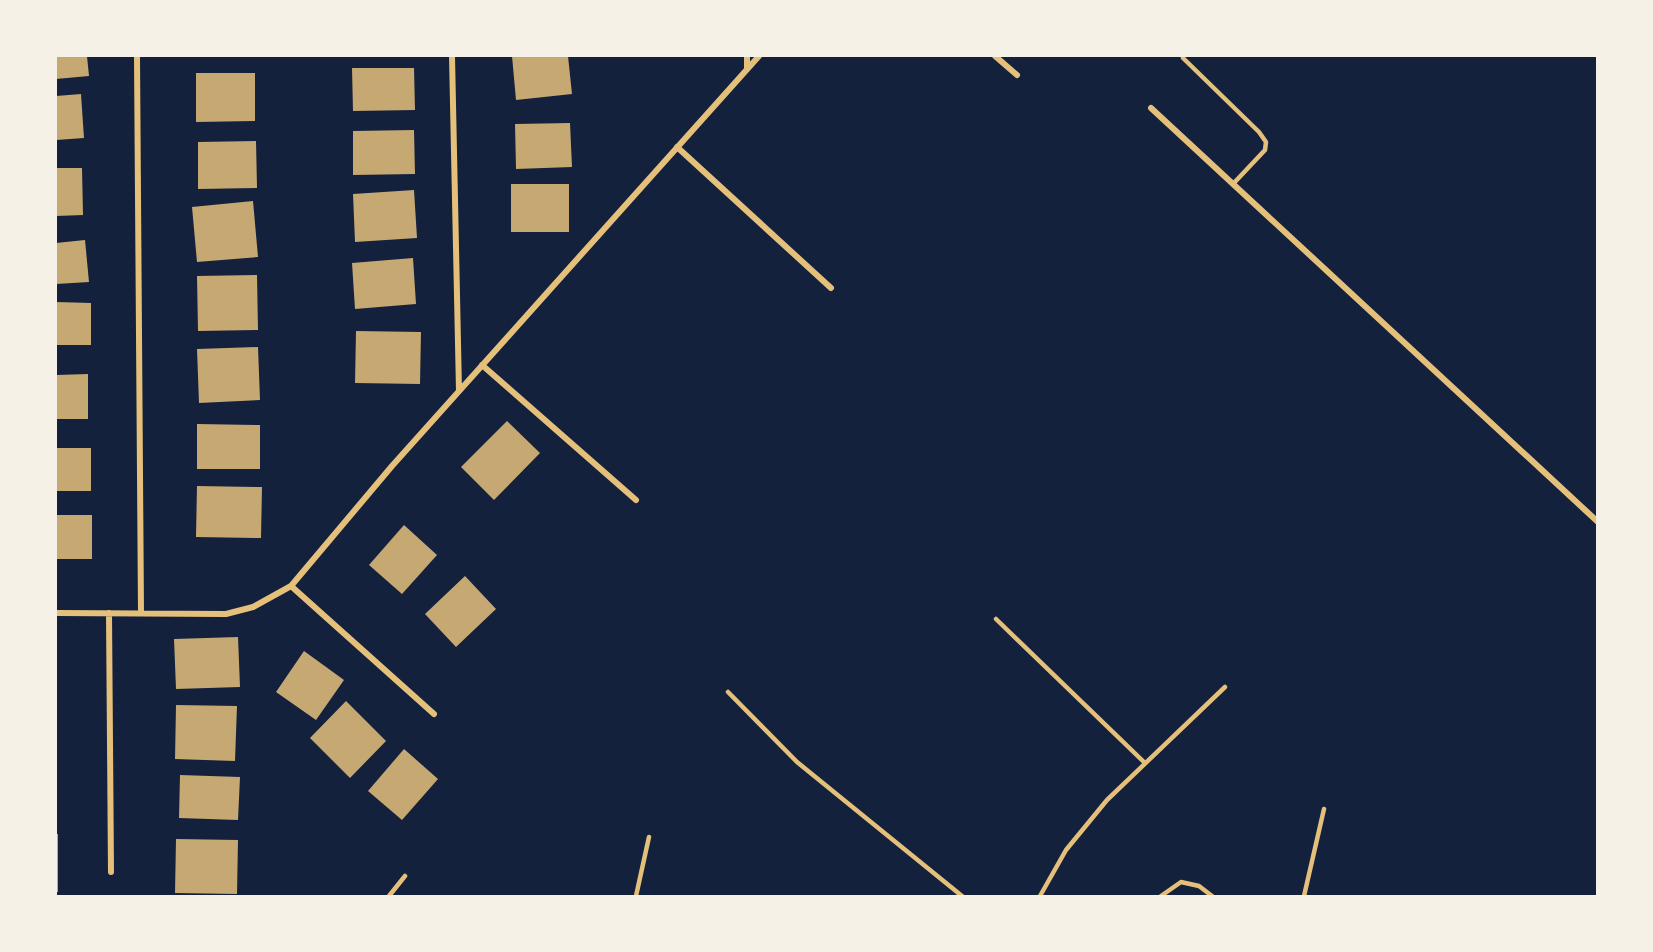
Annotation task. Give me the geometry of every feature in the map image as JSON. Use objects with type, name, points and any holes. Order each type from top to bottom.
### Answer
[{"type":"street","points":[[137,56],[141,613]]},
{"type":"street","points":[[453,56],[459,391]]},
{"type":"street","points":[[747,56],[747,69]]},
{"type":"street","points":[[56,613],[226,614],[253,607],[291,586],[384,475],[759,56]]},
{"type":"street","points":[[994,56],[1017,75]]},
{"type":"street","points":[[1151,108],[1598,522]]},
{"type":"street","points":[[677,147],[831,288]]},
{"type":"street","points":[[482,365],[636,500]]},
{"type":"street","points":[[291,586],[434,714]]},
{"type":"street","points":[[109,613],[111,872]]},
{"type":"lane","points":[[1183,58],[1259,132],[1266,142],[1265,150],[1233,184]]},
{"type":"lane","points":[[996,619],[1145,763]]},
{"type":"lane","points":[[1040,897],[1066,850],[1107,801],[1224,687]]},
{"type":"lane","points":[[728,692],[797,762],[962,897]]},
{"type":"lane","points":[[1304,897],[1324,809]]},
{"type":"lane","points":[[636,897],[649,837]]},
{"type":"lane","points":[[389,897],[405,876]]},
{"type":"lane","points":[[1161,897],[1181,882],[1190,882],[1199,886],[1212,897]]},
{"type":"building","points":[[56,56],[87,56],[89,76],[56,79]]},
{"type":"building","points":[[512,56],[568,56],[572,94],[516,100]]},
{"type":"building","points":[[352,68],[414,68],[415,110],[353,111]]},
{"type":"building","points":[[196,73],[255,73],[255,121],[196,122]]},
{"type":"building","points":[[81,94],[84,138],[56,140],[56,96]]},
{"type":"building","points":[[570,123],[572,167],[516,169],[515,124]]},
{"type":"building","points":[[414,130],[415,174],[353,175],[353,131]]},
{"type":"building","points":[[256,141],[257,188],[198,189],[198,142]]},
{"type":"building","points":[[56,168],[82,168],[83,215],[56,216]]},
{"type":"building","points":[[511,184],[569,184],[569,232],[511,232]]},
{"type":"building","points":[[414,190],[417,238],[355,242],[353,194]]},
{"type":"building","points":[[253,201],[258,257],[197,262],[192,207]]},
{"type":"building","points":[[85,240],[89,282],[56,284],[56,243]]},
{"type":"building","points":[[413,258],[416,304],[355,309],[352,263]]},
{"type":"building","points":[[257,275],[258,330],[198,331],[197,276]]},
{"type":"building","points":[[56,302],[91,303],[91,345],[56,345]]},
{"type":"building","points":[[356,331],[421,332],[420,384],[355,383]]},
{"type":"building","points":[[258,347],[260,400],[199,403],[197,349]]},
{"type":"building","points":[[88,374],[88,419],[56,419],[56,375]]},
{"type":"building","points":[[507,421],[540,453],[494,500],[461,467]]},
{"type":"building","points":[[197,424],[260,425],[260,469],[197,469]]},
{"type":"building","points":[[56,448],[91,448],[91,491],[56,491]]},
{"type":"building","points":[[197,486],[262,487],[261,538],[196,537]]},
{"type":"building","points":[[56,515],[92,515],[92,559],[56,559]]},
{"type":"building","points":[[404,525],[437,555],[402,594],[369,565]]},
{"type":"building","points":[[465,576],[496,609],[456,647],[425,614]]},
{"type":"building","points":[[238,637],[240,687],[176,689],[174,639]]},
{"type":"building","points":[[304,651],[344,680],[316,720],[276,692]]},
{"type":"building","points":[[346,701],[386,741],[350,778],[310,738]]},
{"type":"building","points":[[176,705],[237,706],[235,761],[175,759]]},
{"type":"building","points":[[404,749],[438,779],[402,820],[368,791]]},
{"type":"building","points":[[180,775],[240,777],[238,820],[179,818]]},
{"type":"building","points":[[56,834],[58,834],[58,892],[56,892]]},
{"type":"building","points":[[176,839],[238,840],[237,894],[175,893]]}]
